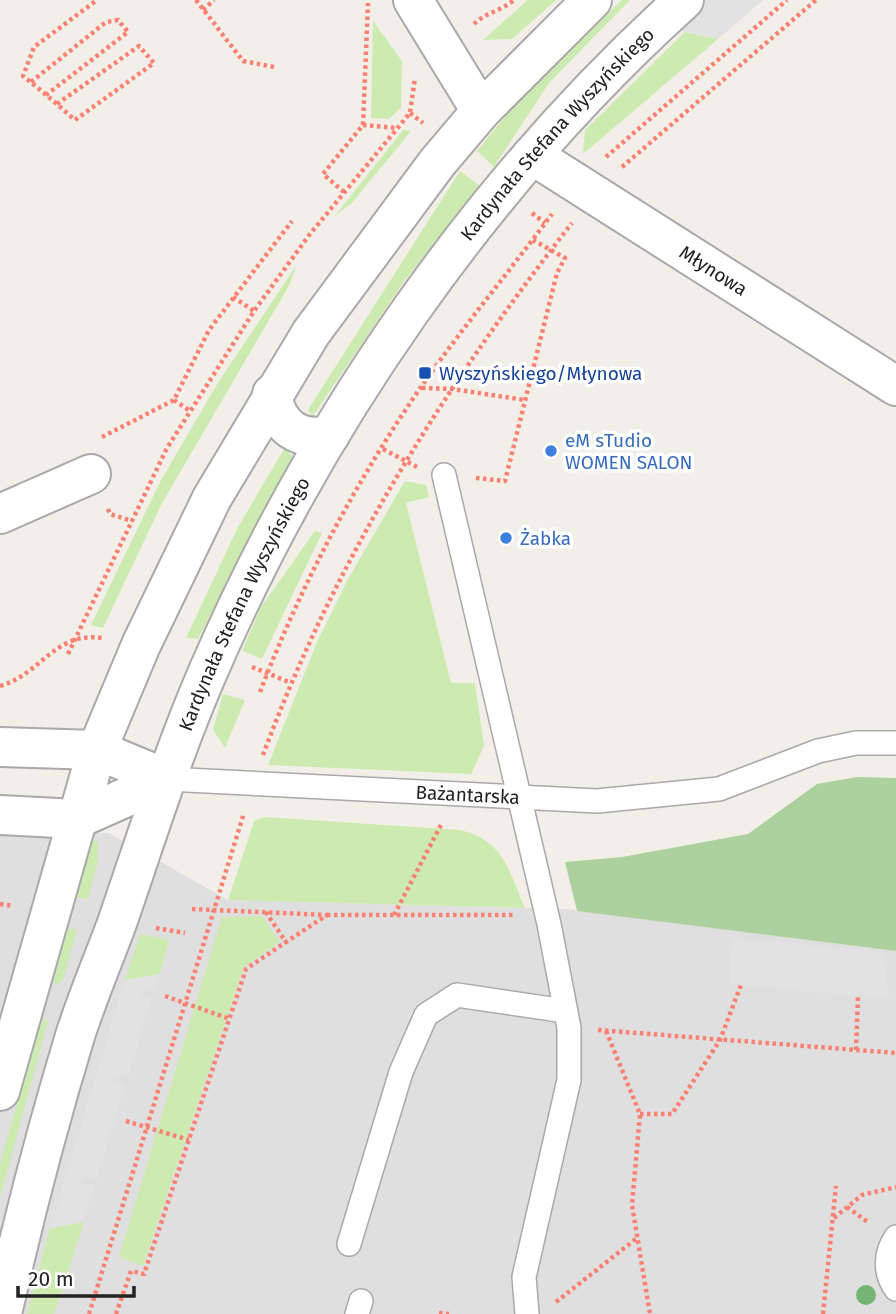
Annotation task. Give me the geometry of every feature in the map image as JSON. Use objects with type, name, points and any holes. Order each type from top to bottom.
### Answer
[{"type":"street","points":[[413,0],[481,111]]},
{"type":"street","points":[[0,1091],[97,750],[141,645],[212,498],[272,394],[356,269],[481,111],[592,0]]},
{"type":"street","name":"Kardynała Stefana Wyszyńskiego","points":[[2,1314],[19,1237],[76,1034],[167,779],[208,673],[257,569],[330,435],[391,338],[445,261],[532,155],[598,83],[684,0]]},
{"type":"street","name":"Młynowa","points":[[532,155],[896,386]]},
{"type":"street","points":[[272,394],[280,420],[290,430],[317,438],[330,435]]},
{"type":"street","points":[[0,513],[92,457]]},
{"type":"street","points":[[0,747],[97,750],[167,779]]},
{"type":"street","points":[[0,815],[77,819],[167,779]]},
{"type":"street","points":[[23,1007],[41,994],[53,996],[72,1011],[76,1034]]},
{"type":"lane","name":"Bażantarska","points":[[167,779],[519,799],[444,475]]},
{"type":"lane","points":[[527,1314],[524,1277],[569,1080],[567,1020],[549,924],[519,799],[597,801],[690,794],[741,782],[818,751],[856,743],[896,743]]},
{"type":"lane","points":[[349,1244],[401,1072],[426,1016],[457,995],[567,1020]]},
{"type":"lane","points":[[896,1237],[888,1254],[887,1269],[896,1289]]},
{"type":"path","points":[[57,104],[139,46],[154,63],[75,120],[23,76],[34,47],[97,0]]},
{"type":"path","points":[[196,0],[243,61],[274,67]]},
{"type":"path","points":[[203,10],[214,0]]},
{"type":"path","points":[[68,654],[167,448],[254,311],[344,192],[410,113],[416,71],[445,52],[482,16],[504,9],[514,0]]},
{"type":"path","points":[[260,692],[328,539],[421,388],[533,240],[787,0]]},
{"type":"path","points":[[89,1314],[187,1004],[252,784],[290,683],[366,527],[452,388],[550,251],[585,190],[605,182],[816,0]]},
{"type":"path","points":[[344,192],[323,174],[363,125],[368,3]]},
{"type":"path","points":[[31,82],[106,22],[118,20],[128,32],[46,95]]},
{"type":"path","points":[[410,113],[423,123]]},
{"type":"path","points":[[363,125],[397,128]]},
{"type":"path","points":[[92,457],[174,400],[209,330],[292,221]]},
{"type":"path","points":[[444,475],[505,481],[558,273],[565,258],[533,240]]},
{"type":"path","points":[[233,297],[254,311]]},
{"type":"path","points":[[421,388],[452,388],[525,400]]},
{"type":"path","points":[[174,400],[190,411]]},
{"type":"path","points":[[110,514],[132,521]]},
{"type":"path","points":[[394,915],[457,796]]},
{"type":"path","points":[[192,909],[327,915],[534,915],[549,924]]},
{"type":"path","points":[[265,911],[286,942]]},
{"type":"path","points":[[116,1314],[131,1271],[144,1274],[246,969],[327,915]]},
{"type":"path","points":[[640,1114],[672,1114],[720,1040],[741,985]]},
{"type":"path","points":[[165,996],[230,1018]]},
{"type":"path","points":[[856,1050],[858,997]]},
{"type":"path","points":[[567,1020],[606,1031],[896,1053]]},
{"type":"path","points":[[606,1031],[640,1114],[632,1205],[650,1314]]},
{"type":"path","points":[[126,1121],[189,1140]]},
{"type":"path","points":[[823,1314],[836,1186]]},
{"type":"path","points":[[833,1218],[862,1195],[896,1187]]},
{"type":"path","points":[[551,1306],[638,1237]]},
{"type":"path","points":[[439,1313],[449,1314]]},
{"type":"shaded area","points":[[684,0],[763,0],[718,39],[656,25]]},
{"type":"shaded area","points":[[0,831],[109,833],[228,900],[566,909],[896,951],[896,1314],[0,1314]]},
{"type":"shaded area","points":[[732,938],[883,952],[889,999],[729,984]]},
{"type":"shaded area","points":[[160,974],[155,987],[139,994],[140,998],[153,995],[128,1076],[115,1077],[114,1083],[126,1083],[97,1177],[83,1179],[82,1185],[95,1184],[84,1222],[50,1228],[125,980]]},
{"type":"green space","points":[[528,0],[556,0],[512,39],[483,40]]},
{"type":"green space","points":[[622,0],[630,0],[549,83],[494,167],[477,151],[517,102]]},
{"type":"green space","points":[[373,21],[402,61],[401,108],[389,119],[371,118]]},
{"type":"green space","points":[[685,32],[718,39],[583,154],[585,130]]},
{"type":"green space","points":[[403,130],[411,131],[352,203],[334,217]]},
{"type":"green space","points":[[460,171],[480,186],[405,280],[313,416],[308,410]]},
{"type":"green space","points":[[296,266],[290,284],[162,503],[103,628],[91,625],[160,482],[219,381]]},
{"type":"green space","points":[[284,449],[293,456],[198,639],[186,638],[237,529]]},
{"type":"green space","points":[[405,481],[426,485],[429,497],[406,503],[451,683],[475,683],[484,746],[471,774],[268,765],[317,642],[347,581]]},
{"type":"green space","points":[[315,531],[322,533],[262,659],[242,651],[261,607]]},
{"type":"green space","points":[[223,694],[245,700],[225,748],[213,730]]},
{"type":"green space","points":[[857,777],[896,778],[896,951],[577,911],[565,862],[622,857],[748,834],[817,784]]},
{"type":"green space","points":[[264,817],[460,830],[475,835],[487,841],[503,859],[525,908],[228,900],[254,821]]},
{"type":"green space","points":[[92,841],[98,841],[98,861],[88,899],[75,897]]},
{"type":"green space","points":[[262,916],[280,942],[244,967],[143,1266],[119,1257],[222,917]]},
{"type":"green space","points":[[65,928],[77,930],[63,980],[57,985],[51,979]]},
{"type":"green space","points":[[140,934],[169,940],[160,974],[125,980]]},
{"type":"green space","points":[[41,1018],[48,1021],[0,1198],[0,1164]]},
{"type":"green space","points":[[84,1222],[54,1314],[27,1314],[50,1228]]},
{"type":"place","name":"Wyszyńskiego/Młynowa","points":[[425,373]]},
{"type":"place","name":"eM sTudio WOMEN SALON","points":[[551,451]]},
{"type":"place","name":"Żabka","points":[[506,538]]}]
